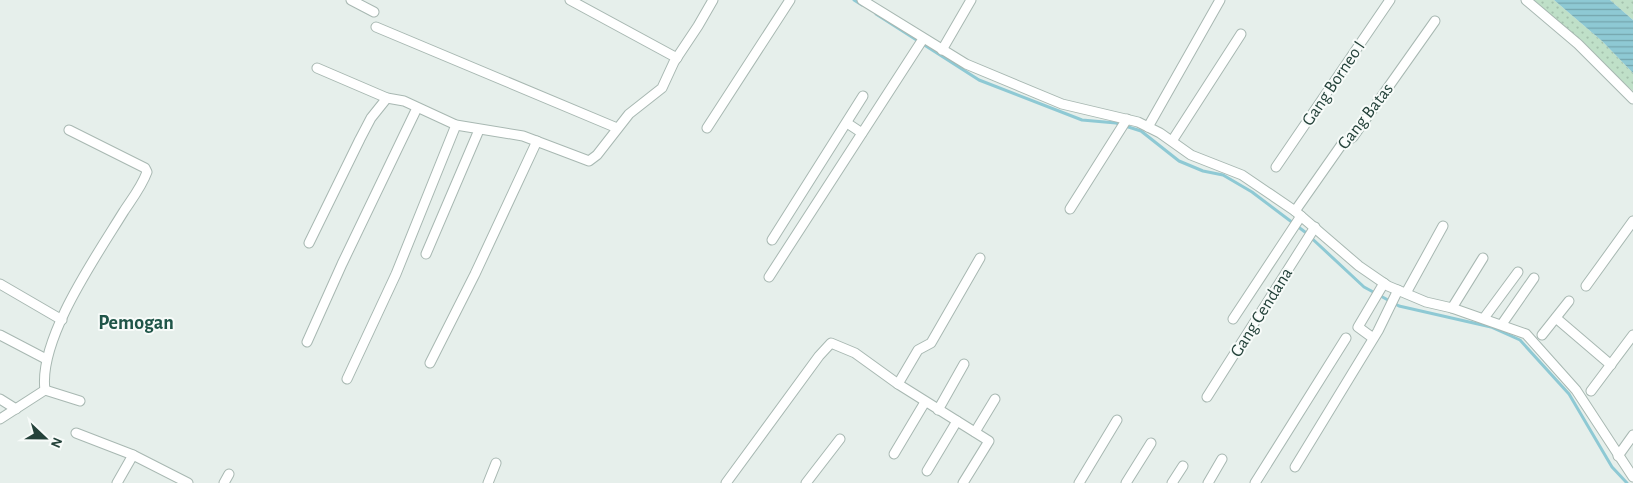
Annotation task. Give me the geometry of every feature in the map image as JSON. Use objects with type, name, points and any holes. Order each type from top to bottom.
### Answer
[{"type":"street","points":[[351,0],[374,12]]},
{"type":"street","points":[[570,0],[677,58]]},
{"type":"street","points":[[317,68],[386,98],[404,102],[456,125],[517,135],[589,161],[597,155],[629,114],[662,88],[677,58],[713,0]]},
{"type":"street","points":[[707,128],[790,0]]},
{"type":"street","points":[[862,0],[922,41],[966,64],[1062,104],[1148,127],[1191,154],[1242,175],[1297,218],[1311,233],[1383,285],[1426,302],[1484,318],[1526,334],[1576,390],[1633,477]]},
{"type":"street","points":[[942,50],[971,0]]},
{"type":"street","points":[[1148,127],[1220,0]]},
{"type":"street","name":"Gang Borneo I","points":[[1276,167],[1390,0]]},
{"type":"street","points":[[1526,0],[1578,44],[1633,98]]},
{"type":"street","name":"Gang Batas","points":[[1233,319],[1342,144],[1353,137],[1435,21]]},
{"type":"street","points":[[376,27],[617,128]]},
{"type":"street","points":[[1172,141],[1241,34]]},
{"type":"street","points":[[769,277],[922,41]]},
{"type":"street","points":[[772,240],[863,96]]},
{"type":"street","points":[[309,243],[371,118],[386,98]]},
{"type":"street","points":[[308,342],[342,264],[417,108]]},
{"type":"street","points":[[1070,209],[1125,122]]},
{"type":"street","points":[[846,123],[862,133]]},
{"type":"street","points":[[347,379],[396,274],[456,125]]},
{"type":"street","points":[[45,390],[46,359],[62,320],[76,292],[147,172],[145,168],[69,130]]},
{"type":"street","points":[[426,254],[479,130]]},
{"type":"street","points":[[430,363],[475,274],[537,141]]},
{"type":"street","points":[[1586,286],[1633,221]]},
{"type":"street","points":[[1295,467],[1392,305],[1443,226]]},
{"type":"street","name":"Gang Cendana","points":[[1207,397],[1311,233]]},
{"type":"street","points":[[898,384],[918,350],[931,343],[980,258]]},
{"type":"street","points":[[1452,308],[1483,258]]},
{"type":"street","points":[[1484,318],[1518,272]]},
{"type":"street","points":[[1502,324],[1534,278]]},
{"type":"street","points":[[0,284],[62,320]]},
{"type":"street","points":[[1373,338],[1358,327],[1383,285]]},
{"type":"street","points":[[1542,335],[1570,301]]},
{"type":"street","points":[[1556,318],[1611,365]]},
{"type":"street","points":[[0,335],[46,359]]},
{"type":"street","points":[[1591,391],[1633,335]]},
{"type":"street","points":[[1255,483],[1346,338]]},
{"type":"street","points":[[726,483],[819,356],[831,343],[855,353],[925,402],[989,441],[963,483]]},
{"type":"street","points":[[938,410],[964,364]]},
{"type":"street","points":[[0,419],[45,390],[80,401]]},
{"type":"street","points":[[0,399],[16,408]]},
{"type":"street","points":[[975,432],[995,399]]},
{"type":"street","points":[[894,454],[925,402]]},
{"type":"street","points":[[1079,483],[1116,420]]},
{"type":"street","points":[[927,471],[957,421]]},
{"type":"street","points":[[76,433],[132,455],[188,483]]},
{"type":"street","points":[[1618,456],[1633,435]]},
{"type":"street","points":[[806,483],[840,439]]},
{"type":"street","points":[[1126,483],[1151,443]]},
{"type":"street","points":[[117,483],[132,455]]},
{"type":"street","points":[[1208,483],[1222,458]]},
{"type":"street","points":[[488,483],[496,463]]},
{"type":"street","points":[[1172,483],[1183,466]]},
{"type":"street","points":[[224,483],[229,474]]},
{"type":"green space","points":[[1532,0],[1554,0],[1602,41],[1633,73],[1633,91]]},
{"type":"green space","points":[[1610,0],[1633,0],[1633,20]]},
{"type":"water","points":[[1554,0],[1610,0],[1633,20],[1633,73],[1602,41]]},
{"type":"waterway","points":[[854,0],[862,5]]},
{"type":"waterway","points":[[876,14],[979,80],[1082,120],[1116,123],[1141,131],[1179,161],[1203,171],[1223,175],[1252,192],[1305,232],[1364,287],[1399,306],[1491,327],[1520,340],[1569,394],[1612,467],[1627,483]]},
{"type":"district","name":"Pemogan","points":[[136,322]]}]
